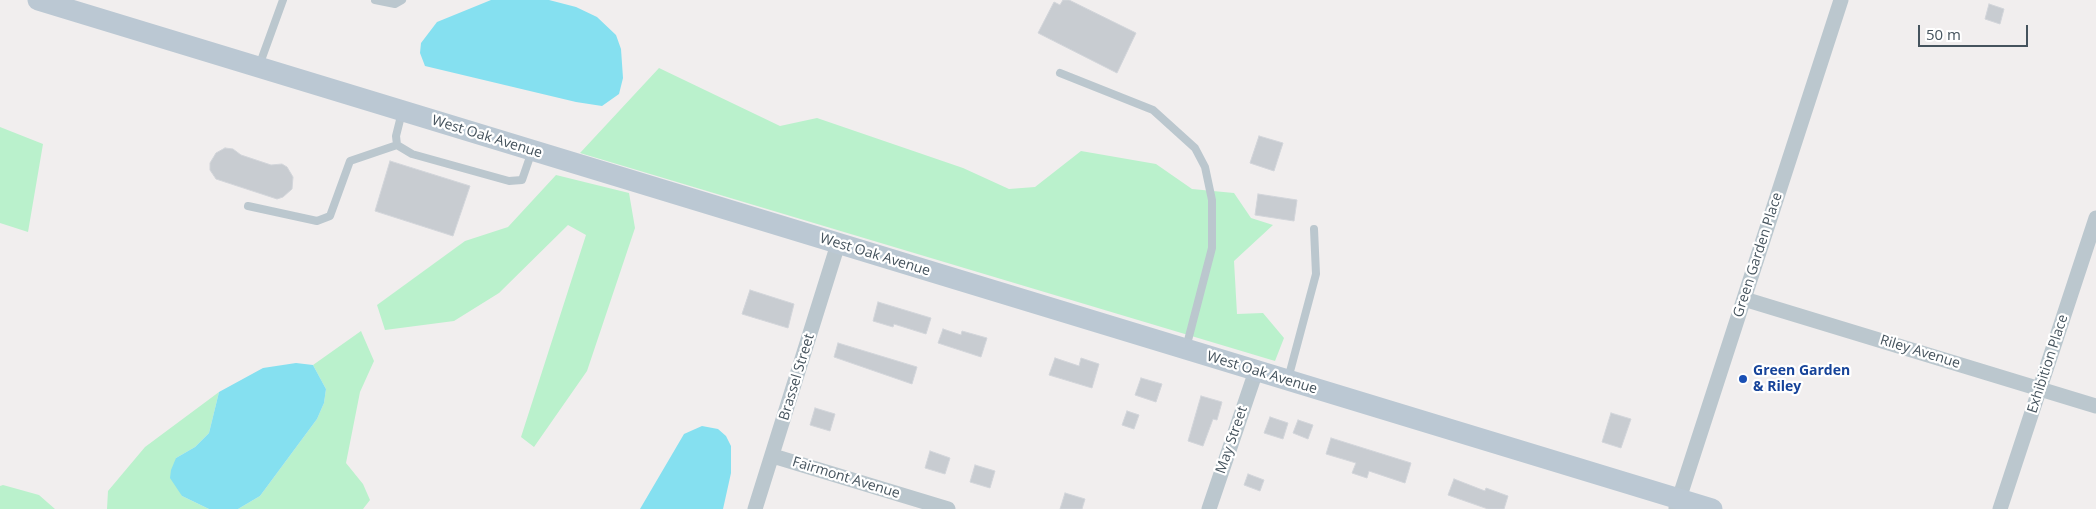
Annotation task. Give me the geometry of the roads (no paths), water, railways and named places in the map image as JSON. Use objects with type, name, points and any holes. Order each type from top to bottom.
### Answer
[{"type":"street","name":"West Oak Avenue","points":[[38,0],[1256,371],[1678,504],[1712,509]]},
{"type":"street","name":"Green Garden Place","points":[[1678,504],[1841,0]]},
{"type":"street","name":"Exhibition Place","points":[[2000,509],[2096,218]]},
{"type":"street","name":"Brassel Street","points":[[755,509],[838,244]]},
{"type":"street","name":"Riley Avenue","points":[[1744,299],[2096,406]]},
{"type":"street","name":"May Street","points":[[1209,509],[1256,371]]},
{"type":"street","name":"Fairmont Avenue","points":[[773,456],[948,509]]},
{"type":"lane","points":[[258,68],[283,0]]},
{"type":"lane","points":[[375,0],[395,4],[402,0]]},
{"type":"lane","points":[[1060,72],[1154,110],[1195,148],[1205,167],[1212,200],[1212,248],[1185,350]]},
{"type":"lane","points":[[397,145],[396,136],[402,112]]},
{"type":"lane","points":[[397,145],[412,154],[509,182],[522,180],[532,151]]},
{"type":"lane","points":[[248,206],[317,221],[330,216],[350,162],[397,145]]},
{"type":"lane","points":[[1287,381],[1316,274],[1314,229]]},
{"type":"water","points":[[491,0],[549,0],[576,7],[597,17],[616,35],[621,49],[623,78],[619,94],[602,106],[576,102],[425,66],[420,53],[421,43],[437,22]]},
{"type":"water","points":[[296,363],[313,365],[326,389],[324,403],[317,419],[260,496],[238,509],[209,509],[182,496],[170,478],[171,470],[176,458],[195,447],[209,433],[219,392],[263,368]]},
{"type":"water","points":[[702,426],[718,429],[726,436],[731,446],[731,473],[723,509],[640,509],[684,434]]},
{"type":"place","name":"Green Garden & Riley","points":[[1743,379]]}]
